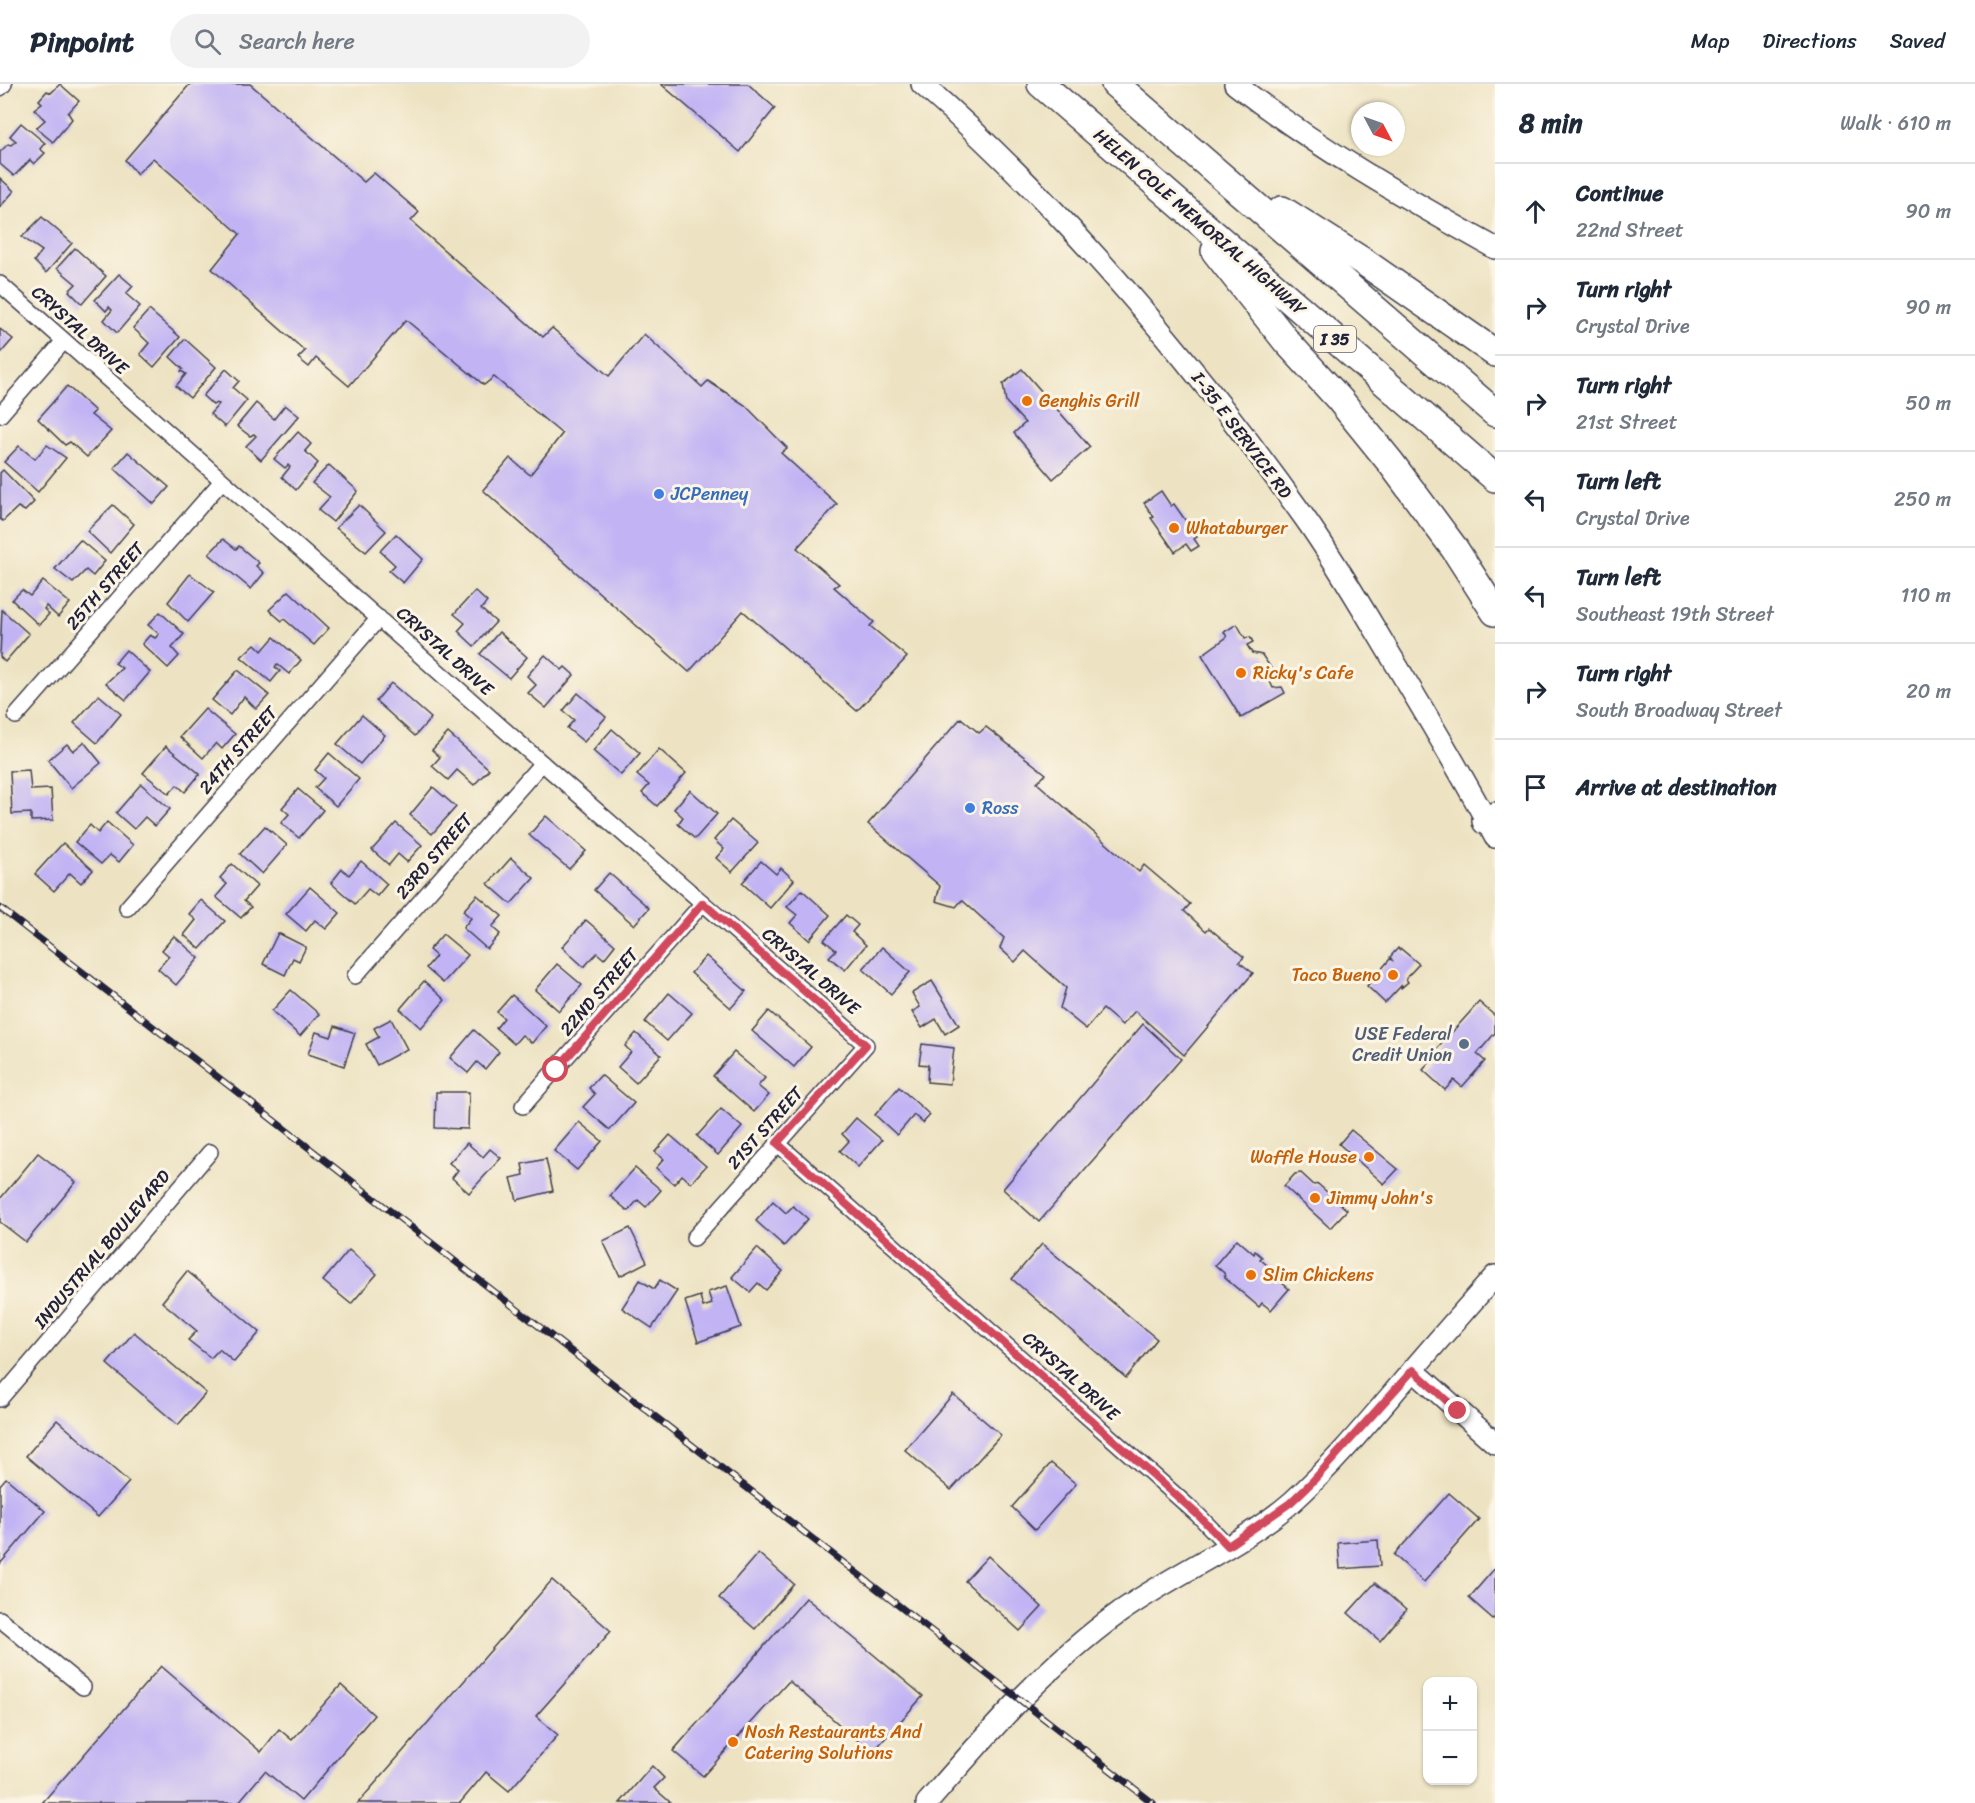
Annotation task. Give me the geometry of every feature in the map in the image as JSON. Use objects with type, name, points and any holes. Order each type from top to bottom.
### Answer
[{"type":"highway","name":"HELEN COLE MEMORIAL HIGHWAY","points":[[1041,84],[1495,478]]},
{"type":"highway","name":"I 35","points":[[1115,84],[1495,413]]},
{"type":"highway","points":[[1207,163],[1367,264],[1495,352]]},
{"type":"highway","points":[[1175,200],[1287,342],[1340,400],[1391,463],[1454,548],[1495,612]]},
{"type":"street","points":[[0,88],[4,84]]},
{"type":"street","name":"I-35 E SERVICE RD","points":[[922,84],[976,132],[1082,239],[1166,335],[1206,386],[1305,519],[1382,641],[1492,825]]},
{"type":"street","points":[[1235,84],[1318,144],[1406,198],[1495,248]]},
{"type":"street","name":"CRYSTAL DRIVE","points":[[0,284],[542,763],[866,1045]]},
{"type":"street","points":[[0,415],[64,341]]},
{"type":"street","name":"25TH STREET","points":[[16,716],[222,481]]},
{"type":"street","name":"24TH STREET","points":[[127,908],[379,618]]},
{"type":"street","name":"23RD STREET","points":[[355,976],[542,763]]},
{"type":"street","name":"22ND STREET","points":[[523,1106],[703,903]]},
{"type":"street","name":"21ST STREET","points":[[694,1238],[866,1045]]},
{"type":"street","name":"CRYSTAL DRIVE","points":[[777,1143],[1151,1473],[1198,1515],[1228,1546]]},
{"type":"street","name":"INDUSTRIAL BOULEVARD","points":[[0,1399],[210,1152]]},
{"type":"street","points":[[927,1803],[1006,1712],[1059,1660],[1129,1606],[1186,1569],[1228,1546],[1290,1503],[1312,1482],[1495,1276]]},
{"type":"street","points":[[1413,1370],[1495,1443]]},
{"type":"street","points":[[0,1619],[83,1687]]},
{"type":"building","points":[[60,84],[79,101],[68,113],[72,119],[53,142],[36,128],[45,120],[34,109],[42,103],[39,100],[47,91],[51,93]]},
{"type":"building","points":[[190,84],[250,84],[364,182],[374,173],[419,212],[411,221],[543,337],[552,328],[609,376],[644,334],[702,387],[708,381],[745,405],[787,448],[781,453],[837,504],[797,548],[839,584],[834,587],[874,622],[870,626],[907,657],[857,711],[743,611],[689,672],[483,490],[510,458],[530,475],[562,434],[494,377],[484,385],[406,320],[349,386],[316,358],[309,367],[298,358],[305,351],[212,269],[240,234],[153,158],[137,174],[125,160]]},
{"type":"building","points":[[661,84],[748,84],[775,108],[740,152]]},
{"type":"building","points":[[21,123],[45,143],[40,149],[45,153],[34,164],[30,160],[14,176],[0,164],[0,152],[8,144],[11,145],[16,141],[10,136]]},
{"type":"building","points":[[0,178],[14,191],[0,207]]},
{"type":"building","points":[[42,217],[72,243],[46,273],[34,261],[42,251],[22,237]]},
{"type":"building","points":[[75,248],[106,276],[82,304],[69,291],[76,284],[57,268]]},
{"type":"building","points":[[119,274],[133,286],[126,294],[140,306],[117,333],[104,320],[112,310],[109,307],[106,311],[95,300]]},
{"type":"building","points":[[149,310],[180,337],[154,367],[140,354],[149,343],[133,328]]},
{"type":"building","points":[[0,329],[13,339],[0,354]]},
{"type":"building","points":[[185,339],[216,367],[190,398],[176,386],[186,374],[170,357]]},
{"type":"building","points":[[226,369],[239,381],[233,388],[247,400],[225,427],[210,414],[219,404],[213,405],[203,396]]},
{"type":"building","points":[[1022,369],[1090,447],[1053,479],[1014,433],[1025,423],[1006,402],[1003,384]]},
{"type":"building","points":[[67,386],[95,411],[91,415],[111,431],[87,457],[70,442],[65,445],[38,419]]},
{"type":"building","points":[[256,403],[274,419],[285,405],[299,416],[261,460],[246,446],[256,436],[254,434],[250,436],[237,426]]},
{"type":"building","points":[[298,432],[311,444],[305,451],[318,463],[296,490],[282,477],[290,467],[288,465],[285,468],[274,459]]},
{"type":"building","points":[[47,445],[66,458],[38,492],[4,462],[19,446],[35,459]]},
{"type":"building","points":[[128,452],[169,487],[154,504],[114,468]]},
{"type":"building","points":[[329,465],[358,491],[333,522],[318,510],[330,497],[312,483]]},
{"type":"building","points":[[3,470],[34,502],[25,511],[18,507],[3,521],[0,519],[0,473]]},
{"type":"building","name":"Whataburger","points":[[1161,491],[1171,506],[1174,504],[1197,537],[1194,539],[1199,546],[1191,551],[1186,544],[1175,552],[1151,518],[1154,517],[1144,503]]},
{"type":"building","points":[[113,505],[134,524],[110,553],[87,531]]},
{"type":"building","points":[[359,505],[386,531],[366,552],[336,528]]},
{"type":"building","points":[[396,534],[423,559],[403,583],[389,571],[395,565],[380,551]]},
{"type":"building","points":[[223,539],[236,549],[239,546],[259,563],[256,566],[264,573],[251,589],[209,554]]},
{"type":"building","points":[[80,540],[105,561],[93,576],[86,570],[73,583],[55,569]]},
{"type":"building","points":[[190,574],[214,592],[188,622],[168,602]]},
{"type":"building","points":[[43,581],[70,603],[58,617],[46,606],[44,609],[49,614],[39,625],[12,600],[22,590],[30,596]]},
{"type":"building","points":[[289,591],[329,628],[314,645],[284,619],[282,621],[269,610]]},
{"type":"building","points":[[475,591],[487,602],[481,609],[496,622],[474,646],[458,631],[465,623],[454,614]]},
{"type":"building","points":[[2,610],[29,634],[5,662],[0,657]]},
{"type":"building","points":[[160,612],[184,634],[172,648],[179,656],[168,668],[142,644],[150,635],[155,638],[159,634],[148,625]]},
{"type":"building","name":"Ricky's Cafe","points":[[1237,624],[1245,638],[1250,637],[1253,642],[1247,645],[1252,653],[1262,655],[1271,668],[1268,677],[1273,688],[1282,687],[1285,693],[1241,718],[1202,655],[1227,637],[1224,632]]},
{"type":"building","points":[[499,632],[527,657],[509,678],[480,654]]},
{"type":"building","points":[[274,637],[301,660],[289,674],[277,664],[275,667],[280,671],[271,682],[241,657],[255,644],[262,651]]},
{"type":"building","points":[[126,650],[150,672],[126,700],[106,683],[122,668],[115,663]]},
{"type":"building","points":[[545,655],[562,670],[565,667],[574,675],[546,708],[528,693],[536,685],[527,676]]},
{"type":"building","points":[[238,670],[269,695],[256,709],[244,697],[230,715],[212,700]]},
{"type":"building","points":[[391,683],[431,718],[415,736],[376,701]]},
{"type":"building","points":[[578,693],[606,717],[584,742],[567,728],[574,720],[563,711]]},
{"type":"building","points":[[99,695],[121,714],[97,743],[74,723]]},
{"type":"building","points":[[205,709],[235,734],[222,749],[216,743],[203,758],[180,737]]},
{"type":"building","points":[[362,715],[385,735],[360,764],[337,744]]},
{"type":"building","points":[[961,718],[979,733],[986,727],[1046,774],[1037,783],[1139,872],[1144,865],[1190,904],[1184,911],[1206,931],[1209,928],[1244,957],[1239,962],[1253,973],[1184,1055],[1135,1011],[1122,1025],[1103,1009],[1086,1029],[1060,1008],[1066,988],[1025,951],[1015,962],[1000,948],[1004,938],[962,900],[956,907],[936,901],[940,886],[868,824]]},
{"type":"building","points":[[612,729],[640,753],[621,775],[593,751]]},
{"type":"building","points":[[448,733],[489,769],[474,785],[457,770],[448,780],[432,766],[440,757],[432,750]]},
{"type":"building","points":[[84,742],[101,763],[71,788],[48,760],[67,744],[73,751]]},
{"type":"building","points":[[166,746],[200,774],[185,792],[177,785],[169,794],[143,773]]},
{"type":"building","points":[[659,749],[686,773],[657,806],[642,793],[649,785],[637,775]]},
{"type":"building","points":[[329,753],[359,779],[336,806],[315,788],[324,778],[315,770]]},
{"type":"building","points":[[29,770],[31,790],[51,789],[53,820],[31,821],[31,813],[12,814],[10,771]]},
{"type":"building","points":[[141,784],[170,809],[155,826],[145,817],[134,829],[116,813]]},
{"type":"building","points":[[433,787],[456,807],[432,834],[410,815]]},
{"type":"building","points":[[298,789],[323,810],[299,838],[281,823],[289,814],[282,808]]},
{"type":"building","points":[[690,790],[717,814],[695,839],[678,824],[683,817],[674,809]]},
{"type":"building","points":[[546,816],[586,851],[569,869],[529,835]]},
{"type":"building","points":[[731,820],[758,843],[732,872],[716,858],[724,849],[714,840]]},
{"type":"building","points":[[107,822],[133,845],[119,862],[110,855],[101,864],[75,842],[90,825],[98,833]]},
{"type":"building","points":[[396,823],[422,845],[407,862],[398,854],[389,865],[372,850]]},
{"type":"building","points":[[265,826],[287,845],[262,874],[240,854]]},
{"type":"building","points":[[63,843],[93,870],[81,883],[70,873],[54,891],[35,874]]},
{"type":"building","points":[[511,858],[534,878],[511,904],[488,884]]},
{"type":"building","points":[[361,861],[387,884],[377,896],[368,889],[355,904],[331,883],[342,869],[349,875]]},
{"type":"building","points":[[761,861],[776,874],[781,868],[794,880],[770,908],[742,883]]},
{"type":"building","points":[[232,864],[257,886],[244,901],[251,907],[241,918],[216,897],[227,884],[220,878]]},
{"type":"building","points":[[609,873],[649,908],[634,925],[594,890]]},
{"type":"building","points":[[310,887],[340,913],[326,929],[315,920],[306,931],[286,914]]},
{"type":"building","points":[[802,890],[830,915],[809,940],[790,923],[797,915],[787,907]]},
{"type":"building","points":[[477,895],[502,916],[492,927],[500,934],[487,949],[463,928],[471,918],[463,911]]},
{"type":"building","points":[[201,900],[225,921],[200,949],[184,935],[196,920],[189,914]]},
{"type":"building","points":[[846,915],[858,925],[852,932],[866,945],[845,970],[829,957],[836,950],[824,940]]},
{"type":"building","points":[[586,920],[615,945],[604,959],[597,953],[584,967],[562,947]]},
{"type":"building","points":[[278,933],[306,947],[299,961],[293,958],[285,975],[263,964]]},
{"type":"building","points":[[443,934],[468,955],[443,983],[426,968],[436,956],[429,950]]},
{"type":"building","points":[[174,936],[199,958],[176,985],[158,969],[169,956],[162,950]]},
{"type":"building","points":[[882,947],[910,972],[891,994],[863,969]]},
{"type":"building","name":"Taco Bueno","points":[[1398,948],[1419,964],[1407,977],[1408,982],[1385,1003],[1367,986],[1390,959],[1392,960],[1390,957]]},
{"type":"building","points":[[706,956],[746,991],[731,1008],[691,973]]},
{"type":"building","points":[[557,964],[582,985],[559,1011],[535,990]]},
{"type":"building","points":[[424,981],[445,1000],[421,1028],[400,1009]]},
{"type":"building","points":[[932,981],[959,1025],[945,1034],[936,1019],[922,1028],[912,1012],[920,1007],[912,993]]},
{"type":"building","points":[[291,990],[319,1014],[300,1036],[272,1011]]},
{"type":"building","points":[[669,993],[692,1013],[667,1041],[645,1022]]},
{"type":"building","points":[[512,995],[546,1026],[532,1043],[522,1035],[514,1044],[496,1028],[504,1018],[497,1012]]},
{"type":"building","name":"USE Federal Credit Union","points":[[1479,1002],[1495,1016],[1495,1033],[1477,1054],[1485,1061],[1462,1087],[1454,1080],[1445,1090],[1423,1070],[1430,1062],[1428,1059]]},
{"type":"building","points":[[769,1011],[811,1047],[794,1067],[752,1031]]},
{"type":"building","points":[[391,1019],[407,1049],[377,1065],[366,1044],[379,1037],[374,1028]]},
{"type":"building","points":[[1143,1024],[1181,1059],[1039,1222],[1003,1189]]},
{"type":"building","points":[[335,1026],[355,1033],[344,1066],[308,1054],[316,1032],[331,1037]]},
{"type":"building","points":[[474,1030],[499,1052],[485,1069],[477,1062],[468,1073],[450,1058]]},
{"type":"building","points":[[636,1033],[661,1055],[636,1083],[618,1067],[631,1052],[625,1046]]},
{"type":"building","points":[[922,1044],[954,1048],[950,1084],[927,1082],[928,1065],[919,1064]]},
{"type":"building","points":[[734,1052],[765,1078],[758,1086],[769,1095],[754,1112],[713,1076]]},
{"type":"building","points":[[601,1075],[634,1103],[610,1130],[583,1107],[595,1094],[589,1088]]},
{"type":"building","points":[[899,1087],[930,1115],[923,1123],[914,1115],[897,1135],[875,1115]]},
{"type":"building","points":[[436,1092],[469,1092],[468,1129],[435,1128]]},
{"type":"building","points":[[721,1109],[742,1127],[718,1155],[697,1136]]},
{"type":"building","points":[[856,1118],[882,1140],[858,1167],[840,1151],[849,1141],[842,1134]]},
{"type":"building","points":[[579,1122],[602,1141],[577,1170],[554,1151]]},
{"type":"building","name":"Waffle House","points":[[1351,1130],[1398,1169],[1384,1184],[1339,1144]]},
{"type":"building","points":[[670,1135],[706,1166],[691,1183],[682,1175],[674,1184],[656,1168],[664,1159],[655,1152]]},
{"type":"building","points":[[467,1143],[483,1157],[490,1149],[501,1158],[469,1193],[452,1178],[458,1170],[449,1163]]},
{"type":"building","points":[[38,1153],[76,1182],[26,1242],[0,1222],[0,1199]]},
{"type":"building","points":[[546,1159],[553,1191],[517,1200],[511,1178],[524,1175],[522,1164]]},
{"type":"building","points":[[635,1168],[661,1190],[646,1207],[638,1200],[628,1211],[610,1196]]},
{"type":"building","name":"Jimmy John's","points":[[1301,1173],[1314,1185],[1318,1184],[1347,1210],[1330,1228],[1284,1186],[1295,1174]]},
{"type":"building","points":[[773,1201],[786,1213],[793,1206],[808,1219],[784,1246],[756,1221]]},
{"type":"building","points":[[630,1228],[647,1262],[620,1276],[603,1241]]},
{"type":"building","name":"Slim Chickens","points":[[1237,1239],[1254,1254],[1255,1251],[1262,1257],[1260,1259],[1282,1278],[1280,1281],[1289,1289],[1271,1310],[1262,1303],[1259,1307],[1225,1278],[1224,1273],[1215,1265]]},
{"type":"building","points":[[1042,1244],[1157,1339],[1126,1378],[1012,1279]]},
{"type":"building","points":[[757,1248],[783,1271],[766,1290],[758,1283],[750,1292],[732,1277]]},
{"type":"building","points":[[349,1250],[377,1274],[351,1304],[323,1281]]},
{"type":"building","points":[[187,1271],[260,1332],[234,1362],[219,1349],[211,1358],[188,1340],[197,1331],[162,1302]]},
{"type":"building","points":[[640,1280],[654,1289],[660,1280],[677,1291],[652,1328],[622,1308]]},
{"type":"building","points":[[727,1286],[741,1327],[698,1342],[685,1301],[700,1296],[703,1307],[712,1304],[708,1292]]},
{"type":"building","points":[[134,1332],[206,1393],[178,1425],[107,1364]]},
{"type":"building","points":[[953,1394],[1001,1435],[951,1490],[905,1450]]},
{"type":"building","points":[[57,1420],[129,1482],[98,1517],[26,1456]]},
{"type":"building","points":[[1051,1463],[1076,1484],[1035,1530],[1012,1507]]},
{"type":"building","points":[[6,1478],[45,1511],[0,1564],[0,1485]]},
{"type":"building","points":[[1449,1493],[1479,1519],[1424,1582],[1394,1555]]},
{"type":"building","points":[[1378,1540],[1380,1566],[1340,1569],[1338,1543]]},
{"type":"building","points":[[758,1553],[794,1584],[755,1629],[719,1598]]},
{"type":"building","points":[[988,1556],[1042,1607],[1020,1631],[965,1581]]},
{"type":"building","points":[[1495,1568],[1495,1617],[1493,1619],[1469,1598]]},
{"type":"building","points":[[552,1580],[611,1631],[536,1716],[558,1735],[509,1791],[486,1772],[460,1803],[358,1803]]},
{"type":"building","points":[[1375,1583],[1406,1610],[1380,1641],[1348,1613]]},
{"type":"building","points":[[806,1598],[923,1696],[872,1753],[789,1681],[703,1776],[673,1751]]},
{"type":"building","points":[[161,1666],[261,1752],[279,1729],[292,1740],[341,1685],[374,1715],[301,1801],[265,1771],[238,1803],[42,1803]]},
{"type":"building","points":[[652,1766],[664,1778],[654,1788],[671,1803],[620,1803]]},
{"type":"railway","points":[[0,908],[1153,1803]]},
{"type":"place","name":"Genghis Grill","points":[[1027,401]]},
{"type":"place","name":"JCPenney","points":[[659,494]]},
{"type":"place","name":"Whataburger","points":[[1174,528]]},
{"type":"place","name":"Ricky's Cafe","points":[[1241,673]]},
{"type":"place","name":"Ross","points":[[970,808]]},
{"type":"place","name":"Taco Bueno","points":[[1393,975]]},
{"type":"place","name":"USE Federal Credit Union","points":[[1464,1044]]},
{"type":"place","name":"Waffle House","points":[[1369,1157]]},
{"type":"place","name":"Jimmy John's","points":[[1315,1198]]},
{"type":"place","name":"Slim Chickens","points":[[1251,1275]]},
{"type":"place","name":"Nosh Restaurants And Catering Solutions","points":[[733,1742]]},
{"type":"route","points":[[556,1070],[703,903],[866,1045],[777,1143],[1151,1473],[1198,1515],[1228,1546],[1290,1503],[1335,1459],[1413,1370],[1458,1411]]}]
